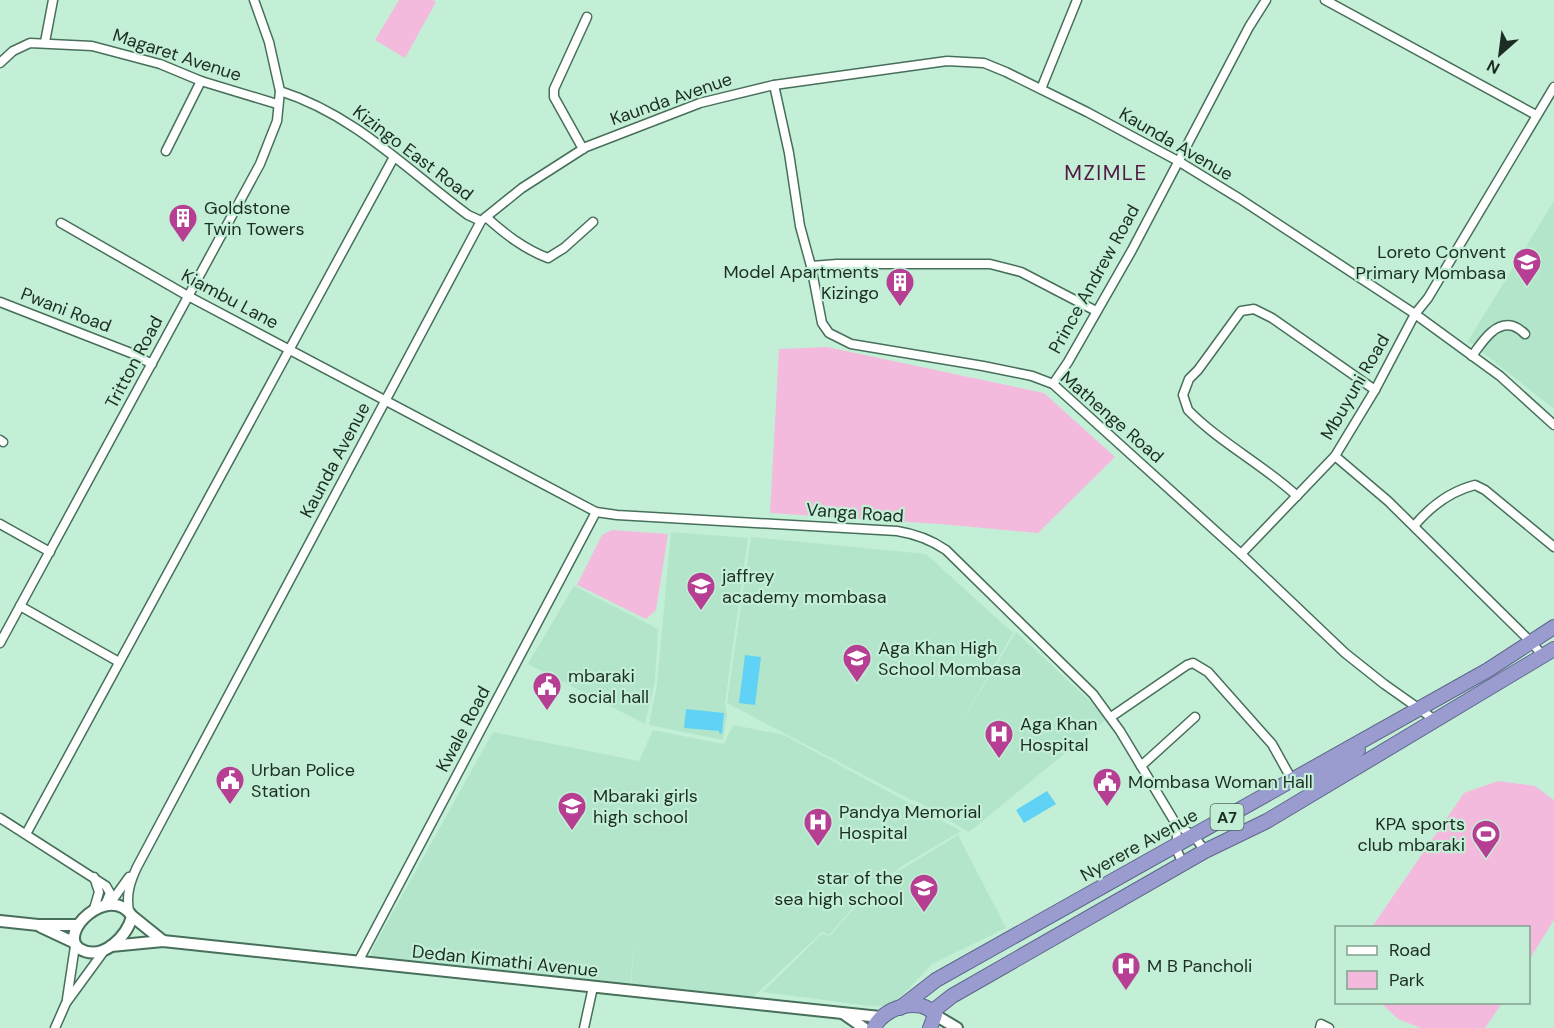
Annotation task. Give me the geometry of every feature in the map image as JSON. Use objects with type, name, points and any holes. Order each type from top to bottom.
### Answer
[{"type":"highway","name":"Nyerere Avenue","points":[[900,1008],[936,980],[1419,709],[1532,643],[1554,627]]},
{"type":"highway","name":"Nyerere Avenue","points":[[933,1018],[952,996],[1205,851],[1267,820],[1549,653]]},
{"type":"highway","points":[[1267,820],[1397,721]]},
{"type":"highway","points":[[1137,867],[1147,884]]},
{"type":"highway","points":[[1028,928],[1040,945]]},
{"type":"highway","points":[[877,1022],[900,1008],[923,1005],[933,1018]]},
{"type":"street","points":[[45,42],[53,0]]},
{"type":"street","points":[[254,0],[269,42],[280,91]]},
{"type":"street","points":[[1041,89],[1077,0]]},
{"type":"street","name":"Prince Andrew Road","points":[[1053,384],[1132,250],[1249,27],[1266,0]]},
{"type":"street","points":[[1325,0],[1536,116]]},
{"type":"street","points":[[583,149],[554,97],[554,89],[587,17]]},
{"type":"street","name":"Magaret Avenue","points":[[0,63],[13,51],[30,43],[92,46],[119,51],[160,64],[201,81],[278,104]]},
{"type":"street","name":"Kaunda Avenue","points":[[137,867],[385,400],[484,219],[522,188],[583,149],[700,103],[774,86],[947,61],[984,63],[1041,89],[1178,161],[1240,199],[1415,314],[1500,376],[1554,425]]},
{"type":"street","points":[[166,151],[201,81]]},
{"type":"street","name":"Mathenge Road","points":[[774,86],[789,153],[800,226],[812,266],[822,322],[829,333],[851,344],[1032,376],[1053,384],[1241,554],[1345,653],[1435,720]]},
{"type":"street","name":"Mbuyuni Road","points":[[1549,653],[1532,643],[1388,501],[1335,456],[1376,390],[1415,314],[1428,298],[1554,87]]},
{"type":"street","name":"Tritton Road","points":[[0,643],[268,148],[277,121],[280,91]]},
{"type":"street","name":"Kizingo East Road","points":[[280,91],[301,97],[360,129],[468,215],[484,219],[535,253],[548,258],[564,248],[593,222]]},
{"type":"street","points":[[26,834],[394,157]]},
{"type":"street","name":"Kiambu Lane","points":[[61,223],[188,296],[385,400]]},
{"type":"street","points":[[812,266],[990,264],[1021,272],[1096,311]]},
{"type":"street","name":"Pwani Road","points":[[0,302],[131,353],[152,364]]},
{"type":"street","points":[[1297,496],[1192,413],[1184,400],[1189,379],[1241,311],[1254,309],[1272,318],[1376,390]]},
{"type":"street","points":[[1472,356],[1483,340],[1500,327],[1512,326],[1525,333]]},
{"type":"street","name":"Vanga Road","points":[[385,400],[596,512],[897,531],[930,540],[946,550],[1093,694],[1111,717],[1176,824],[1194,836],[1205,851]]},
{"type":"street","points":[[1241,554],[1335,456]]},
{"type":"street","points":[[1414,526],[1424,513],[1447,496],[1461,488],[1475,485],[1485,490],[1554,547]]},
{"type":"street","name":"Kwale Road","points":[[358,962],[596,512]]},
{"type":"street","points":[[0,524],[50,552]]},
{"type":"street","points":[[20,606],[119,662]]},
{"type":"street","points":[[1111,717],[1187,665],[1193,663],[1199,665],[1208,672],[1272,744],[1292,780]]},
{"type":"street","points":[[1141,766],[1195,717]]},
{"type":"street","points":[[0,818],[94,877],[103,906]]},
{"type":"street","points":[[1176,824],[1178,839],[1175,846],[1183,864]]},
{"type":"street","points":[[66,1003],[74,944],[73,933],[78,925],[103,906],[137,867]]},
{"type":"street","points":[[55,1028],[66,1003],[107,949],[127,930],[130,914],[127,898],[137,867]]},
{"type":"street","points":[[103,906],[120,906],[163,941]]},
{"type":"street","points":[[0,921],[38,925],[78,925]]},
{"type":"street","points":[[38,925],[85,952],[107,949]]},
{"type":"street","name":"Dedan Kimathi Avenue","points":[[107,949],[163,941],[843,1013],[877,1022]]},
{"type":"street","points":[[584,1028],[593,987]]},
{"type":"street","name":"Dedan Kimathi Avenue","points":[[843,1013],[864,1028]]},
{"type":"street","points":[[933,1018],[957,1028]]},
{"type":"street","points":[[1320,1028],[1321,1024],[1329,1028]]},
{"type":"shaded area","name":"Loreto Convent Primary Mombasa","points":[[1554,201],[1554,409],[1468,341]]},
{"type":"shaded area","name":"jaffrey academy mombasa","points":[[671,532],[748,538],[725,703],[727,716],[723,740],[649,725],[657,685]]},
{"type":"shaded area","name":"Aga Khan High School Mombasa","points":[[751,537],[926,554],[1013,633],[958,728],[1016,632],[1108,718],[969,832],[914,800],[727,703]]},
{"type":"shaded area","points":[[574,586],[658,629],[655,681],[645,724],[528,664]]},
{"type":"shaded area","points":[[733,725],[784,735],[961,831],[902,866],[881,882],[958,835],[1006,928],[932,964],[892,1006],[870,1006],[763,992],[822,934],[830,936],[864,897],[877,886],[863,896],[829,935],[822,932],[752,998],[631,986],[635,934],[630,986],[371,956],[373,948],[493,732],[639,761],[653,730],[723,744],[723,747]]},
{"type":"green space","points":[[399,0],[433,0],[436,2],[405,58],[375,40]]},
{"type":"green space","points":[[827,347],[1044,393],[1115,457],[1038,533],[770,513],[779,349]]},
{"type":"green space","points":[[612,530],[668,534],[656,610],[646,619],[577,585],[602,535]]},
{"type":"green space","name":"KPA sports club mbaraki","points":[[1498,781],[1535,786],[1554,800],[1554,920],[1530,958],[1530,926],[1373,926],[1464,793]]},
{"type":"green space","points":[[1382,1004],[1501,1004],[1485,1028],[1421,1028],[1398,1019]]},
{"type":"water","points":[[745,655],[761,657],[755,705],[739,703]]},
{"type":"water","points":[[686,709],[724,713],[722,734],[719,731],[684,728]]},
{"type":"water","points":[[1047,791],[1056,804],[1024,823],[1016,810]]},
{"type":"place","name":"Goldstone Twin Towers","points":[[183,244]]},
{"type":"place","name":"Loreto Convent Primary Mombasa","points":[[1527,288]]},
{"type":"place","name":"Model Apartments Kizingo","points":[[900,308]]},
{"type":"place","name":"jaffrey academy mombasa","points":[[701,612]]},
{"type":"place","name":"Aga Khan High School Mombasa","points":[[857,684]]},
{"type":"place","name":"mbaraki social hall","points":[[547,712]]},
{"type":"place","name":"Aga Khan Hospital","points":[[999,760]]},
{"type":"place","name":"Urban Police Station","points":[[230,806]]},
{"type":"place","name":"Mombasa Woman Hall","points":[[1107,808]]},
{"type":"place","name":"Mbaraki girls high school","points":[[572,832]]},
{"type":"place","name":"Pandya Memorial Hospital","points":[[818,848]]},
{"type":"place","name":"KPA sports club mbaraki","points":[[1486,860]]},
{"type":"place","name":"star of the sea high school","points":[[924,914]]},
{"type":"place","name":"M B Pancholi","points":[[1126,992]]},
{"type":"district","name":"MZIMLE","points":[[1106,173]]}]
